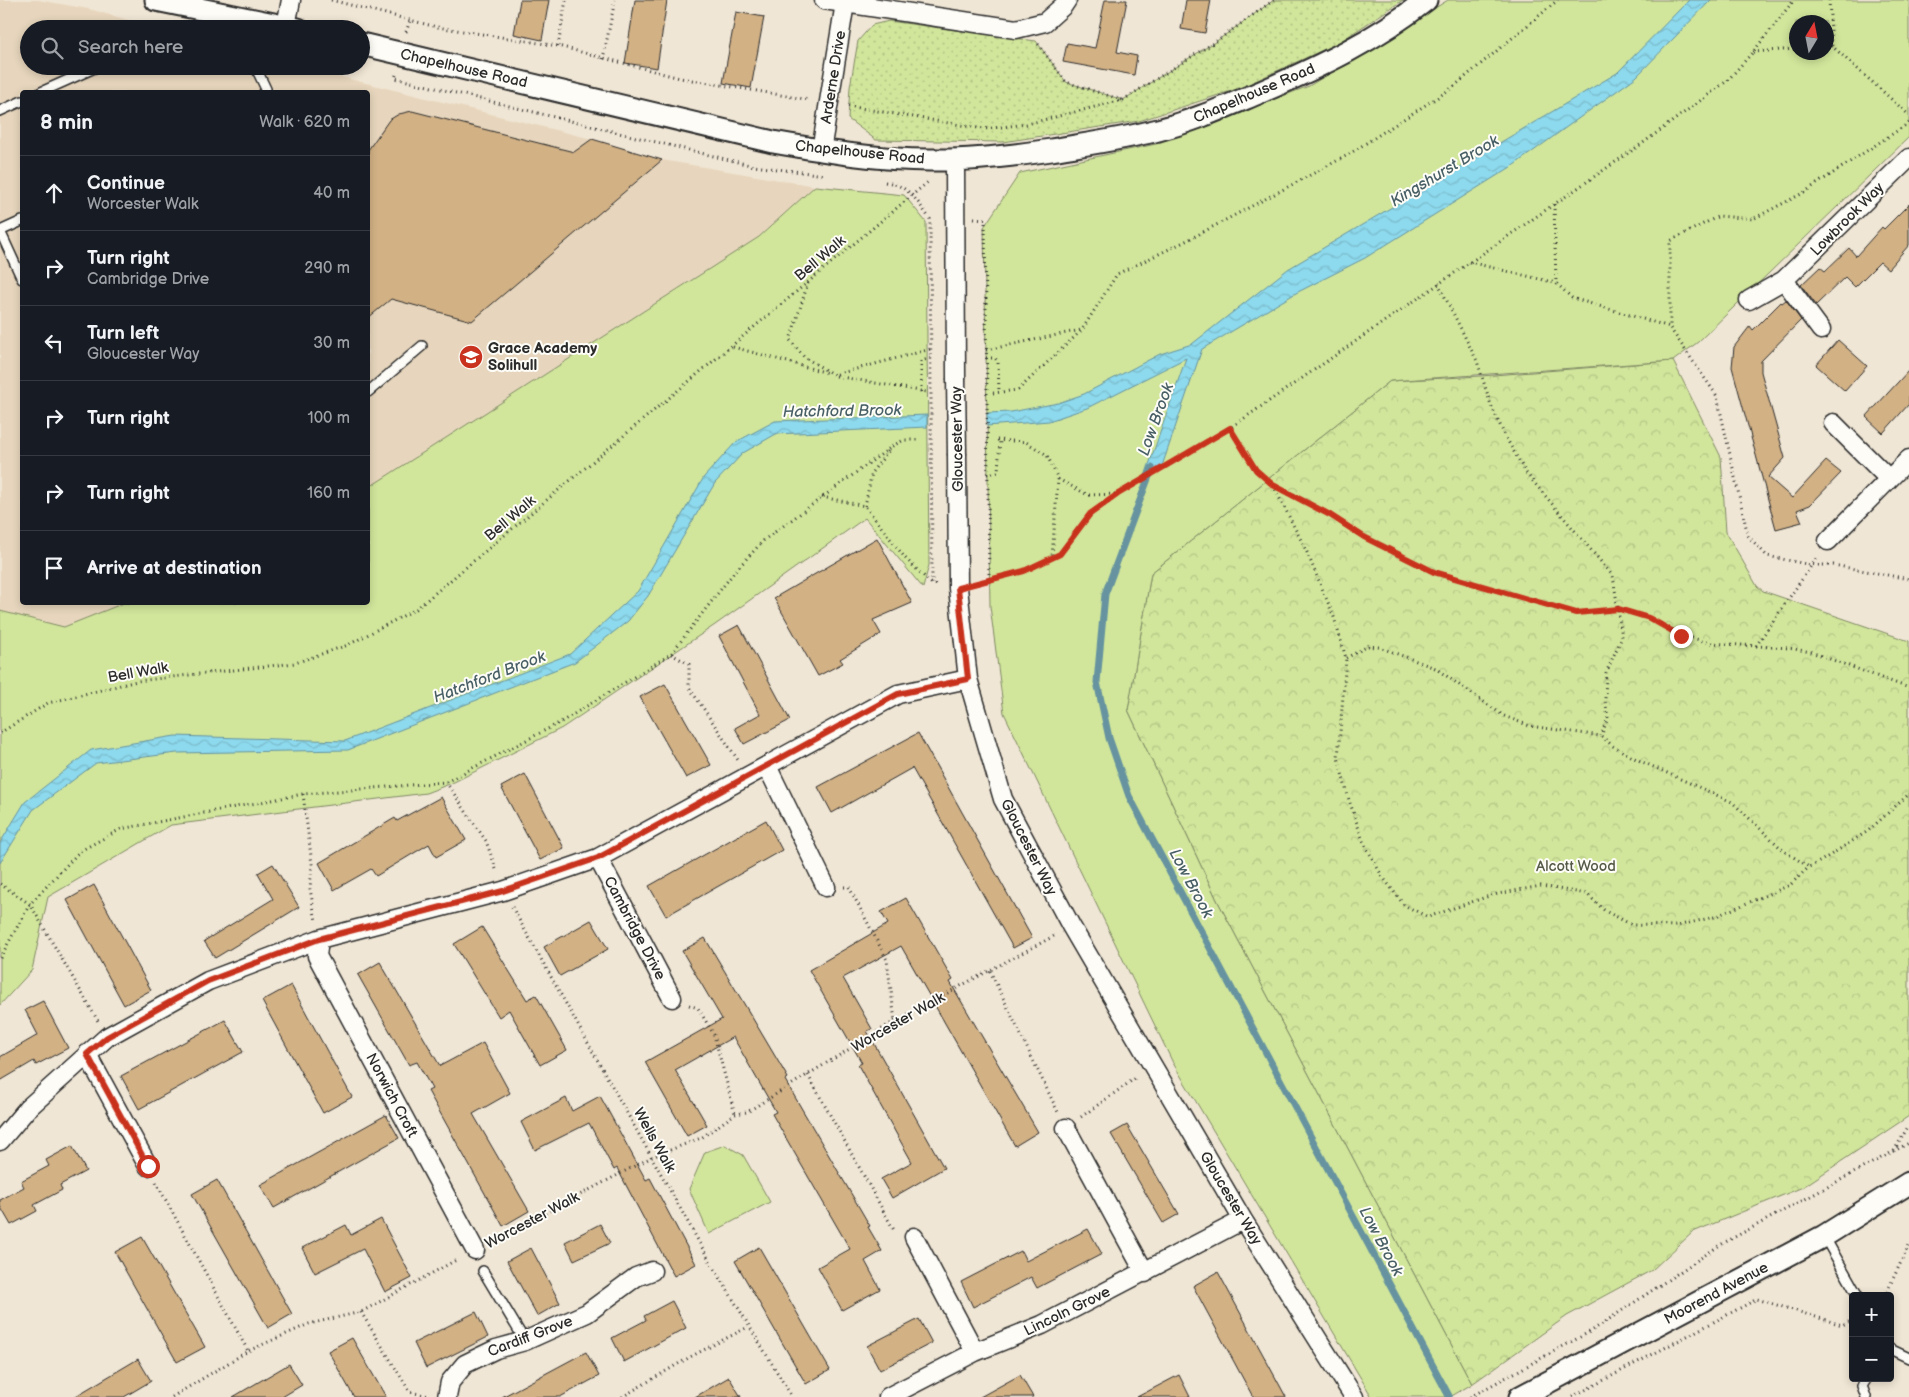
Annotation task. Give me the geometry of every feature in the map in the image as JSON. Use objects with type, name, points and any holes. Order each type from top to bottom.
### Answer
[{"type":"street","points":[[156,0],[257,20]]},
{"type":"street","points":[[291,0],[292,20]]},
{"type":"street","points":[[824,0],[1016,29],[1045,22],[1067,0]]},
{"type":"street","name":"Chapelhouse Road","points":[[370,46],[717,129],[821,151],[896,159],[954,160],[1026,154],[1102,142],[1159,130],[1213,112],[1314,69],[1367,40],[1426,0]]},
{"type":"street","name":"Arderne Drive","points":[[821,151],[845,3]]},
{"type":"street","name":"Lowbrook Way","points":[[1748,300],[1784,280],[1909,158]]},
{"type":"street","name":"Gloucester Way","points":[[954,160],[958,588],[968,679],[1003,799],[1071,926],[1243,1220],[1354,1397]]},
{"type":"street","points":[[1784,280],[1821,330]]},
{"type":"street","points":[[1833,423],[1888,478]]},
{"type":"street","points":[[1828,541],[1888,478],[1909,459]]},
{"type":"street","name":"Cambridge Drive","points":[[0,1141],[27,1109],[107,1037],[208,981],[319,939],[503,891],[598,858],[898,694],[968,679]]},
{"type":"street","points":[[767,766],[826,887]]},
{"type":"street","name":"Cambridge Drive","points":[[598,858],[672,998]]},
{"type":"street","name":"Norwich Croft","points":[[319,939],[317,956],[475,1250]]},
{"type":"street","points":[[87,1054],[148,1166]]},
{"type":"street","points":[[1066,1128],[1146,1272]]},
{"type":"street","name":"Moorend Avenue","points":[[1520,1397],[1824,1236],[1909,1183]]},
{"type":"street","name":"Lincoln Grove","points":[[888,1397],[975,1352],[1042,1325],[1243,1220]]},
{"type":"street","points":[[914,1237],[975,1352]]},
{"type":"street","name":"Cardiff Grove","points":[[447,1397],[450,1382],[465,1364],[496,1348],[526,1341],[587,1314],[636,1277],[652,1271]]},
{"type":"lane","points":[[45,90],[79,75]]},
{"type":"lane","points":[[259,75],[265,90]]},
{"type":"lane","points":[[0,111],[20,102]]},
{"type":"lane","points":[[20,222],[0,231],[20,275]]},
{"type":"lane","points":[[370,390],[422,346]]},
{"type":"lane","points":[[1824,1236],[1856,1292]]},
{"type":"lane","points":[[483,1271],[526,1341]]},
{"type":"lane","points":[[1894,1351],[1909,1358]]},
{"type":"lane","points":[[1864,1382],[1862,1386],[1866,1397]]},
{"type":"path","points":[[558,46],[566,0]]},
{"type":"path","points":[[603,59],[615,0]]},
{"type":"path","points":[[993,393],[1018,390],[1082,330],[1117,274],[1188,240],[1346,156],[1452,88],[1558,0]]},
{"type":"path","points":[[958,588],[1024,571],[1060,554],[1090,514],[1118,494],[1230,428],[1554,203],[1643,144],[1727,80],[1753,52],[1794,0]]},
{"type":"path","points":[[1829,0],[1830,15]]},
{"type":"path","points":[[1026,27],[1066,82],[1123,100]]},
{"type":"path","points":[[1834,48],[1909,114]]},
{"type":"path","points":[[1753,52],[1789,49]]},
{"type":"path","points":[[395,78],[754,166],[831,176]]},
{"type":"path","points":[[1909,124],[1802,193],[1753,219],[1719,216],[1670,241],[1670,328],[1717,396],[1748,536],[1767,556],[1811,565],[1833,565],[1909,579]]},
{"type":"path","name":"Bell Walk","points":[[0,733],[48,703],[137,681],[296,663],[348,645],[416,609],[954,160]]},
{"type":"path","points":[[822,497],[865,506],[906,559],[932,584],[930,219],[912,195],[900,184],[880,181]]},
{"type":"path","points":[[1554,203],[1556,283]]},
{"type":"path","points":[[1469,262],[1556,283],[1572,298],[1670,328]]},
{"type":"path","points":[[808,283],[790,340],[804,358],[834,375],[931,348]]},
{"type":"path","points":[[1438,283],[1477,361],[1488,398],[1505,436],[1526,473],[1613,576],[1622,637],[1606,673],[1605,700],[1608,718],[1601,736]]},
{"type":"path","points":[[989,580],[986,350],[1082,330]]},
{"type":"path","points":[[732,346],[834,375],[923,392],[921,361],[931,358]]},
{"type":"path","points":[[986,358],[995,358],[998,362],[999,392]]},
{"type":"path","points":[[1230,428],[1256,470],[1273,485],[1330,515],[1364,537],[1434,572],[1576,613],[1619,609],[1649,618],[1681,636],[1711,643],[1811,652],[1909,688]]},
{"type":"path","points":[[0,958],[30,904],[80,851],[121,829],[303,794],[446,782],[561,722],[671,654],[735,571],[764,540],[894,445],[904,440],[918,440]]},
{"type":"path","points":[[988,474],[998,472],[999,440],[1026,442],[1047,455],[1058,479],[1052,558]]},
{"type":"path","points":[[865,506],[872,472],[894,445]]},
{"type":"path","points":[[1058,479],[1088,495],[1118,494]]},
{"type":"path","points":[[1273,485],[1306,550],[1334,617],[1346,658],[1338,758],[1349,800],[1363,841],[1382,876],[1404,905],[1428,917],[1492,895],[1541,886],[1586,894],[1605,911],[1632,925],[1677,926],[1714,917],[1790,885],[1809,867],[1868,831],[1909,794]]},
{"type":"path","points":[[1756,646],[1828,541]]},
{"type":"path","points":[[1346,658],[1368,646],[1380,647],[1435,668],[1504,716],[1530,726],[1601,736],[1613,746],[1638,760],[1732,802],[1784,851],[1809,867]]},
{"type":"path","points":[[671,654],[689,664],[689,687],[748,776]]},
{"type":"path","name":"Wells Walk","points":[[446,782],[486,841],[503,891],[748,1327],[792,1397]]},
{"type":"path","points":[[303,794],[312,864],[310,889],[319,939]]},
{"type":"path","points":[[1,885],[30,904],[107,1037]]},
{"type":"path","points":[[826,887],[849,887],[887,960],[895,1021]]},
{"type":"path","name":"Worcester Walk","points":[[172,1397],[248,1351],[309,1324],[361,1312],[652,1157],[701,1138],[735,1114],[747,1112],[895,1021],[1071,926]]},
{"type":"path","points":[[990,971],[1066,1128],[1153,1066]]},
{"type":"path","points":[[672,998],[698,1008],[714,1035],[735,1114]]},
{"type":"path","points":[[808,1075],[897,1235],[914,1237]]},
{"type":"path","points":[[1893,1153],[1909,1125]]},
{"type":"path","points":[[1470,1397],[1593,1330],[1720,1245],[1909,1143]]},
{"type":"path","points":[[148,1166],[248,1351]]},
{"type":"path","points":[[1887,1292],[1909,1244]]},
{"type":"path","points":[[1573,1397],[1757,1299],[1842,1325],[1849,1322]]},
{"type":"path","points":[[361,1312],[410,1392],[438,1397]]},
{"type":"path","points":[[622,1397],[690,1357],[748,1327]]},
{"type":"shaded area","name":"Grace Academy Solihull","points":[[0,0],[38,0],[89,9],[128,20],[20,20],[20,75],[333,75],[592,139],[662,160],[815,186],[759,237],[370,487],[370,90],[20,90],[20,605],[119,605],[64,627],[0,611]]},
{"type":"green space","points":[[1274,0],[1403,0],[1338,43],[1240,88],[1139,121],[1003,142],[876,140],[848,119],[850,87],[858,41],[872,25],[889,21],[1036,41],[1066,82],[1123,100],[1218,40]]},
{"type":"green space","points":[[1448,0],[1909,0],[1909,137],[1698,342],[1673,361],[1390,381],[1151,573],[1128,710],[1217,900],[1472,1384],[1450,1397],[1372,1397],[1173,1063],[1004,713],[990,606],[984,227],[1020,173],[1156,144],[1309,86]]},
{"type":"green space","points":[[815,186],[904,195],[926,222],[929,565],[923,588],[865,518],[715,625],[562,728],[452,783],[426,793],[171,825],[48,897],[32,970],[0,1005],[0,611],[64,627],[119,605],[370,605],[370,487],[759,237]]},
{"type":"green space","name":"Alcott Wood","points":[[1673,361],[1721,457],[1726,532],[1757,586],[1763,591],[1909,641],[1909,1116],[1803,1187],[1693,1232],[1652,1270],[1567,1316],[1472,1384],[1217,900],[1128,710],[1151,573],[1390,381]]},
{"type":"green space","points":[[725,1145],[743,1155],[770,1202],[709,1234],[689,1189],[705,1152]]},
{"type":"water","points":[[1689,0],[1711,0],[1636,77],[1514,165],[1365,258],[1296,293],[1202,349],[1161,469],[1144,479],[1186,358],[1087,408],[1049,421],[987,426],[987,413],[1011,412],[1058,403],[1084,394],[1160,354],[1192,344],[1288,269],[1617,73]]},
{"type":"water","points":[[927,415],[927,427],[776,434],[743,453],[715,483],[648,596],[628,621],[575,662],[348,750],[177,753],[96,763],[33,810],[0,863],[0,843],[25,802],[91,750],[175,736],[345,741],[570,654],[638,591],[704,477],[736,442],[775,421]]},
{"type":"building","points":[[520,0],[549,0],[542,40],[514,34]]},
{"type":"building","points":[[635,0],[667,0],[657,68],[625,63]]},
{"type":"building","points":[[1105,0],[1127,0],[1117,52],[1137,56],[1134,75],[1063,62],[1067,43],[1095,48]]},
{"type":"building","points":[[1186,0],[1211,0],[1205,33],[1181,29]]},
{"type":"building","points":[[736,12],[764,17],[751,88],[723,83]]},
{"type":"building","points":[[412,111],[574,152],[592,139],[662,160],[472,321],[391,299],[370,316],[370,147],[389,120],[399,114]]},
{"type":"building","points":[[1909,204],[1909,245],[1888,269],[1880,262],[1855,287],[1845,277],[1816,305],[1801,285],[1820,267],[1825,271],[1849,248],[1856,256],[1882,227],[1884,229]]},
{"type":"building","points":[[1786,300],[1801,320],[1761,361],[1761,372],[1785,458],[1768,477],[1792,498],[1826,461],[1841,473],[1810,505],[1797,510],[1802,522],[1776,529],[1732,367],[1734,347],[1750,326],[1753,330],[1781,302]]},
{"type":"building","points":[[1838,340],[1867,366],[1845,391],[1816,365]]},
{"type":"building","points":[[1909,370],[1909,404],[1883,433],[1866,417]]},
{"type":"building","points":[[877,538],[912,603],[873,620],[881,634],[840,659],[843,663],[818,676],[774,598]]},
{"type":"building","points":[[739,625],[790,720],[744,744],[735,728],[760,714],[719,636]]},
{"type":"building","points":[[665,684],[711,765],[686,778],[640,697]]},
{"type":"building","points":[[918,733],[1032,938],[1013,948],[912,768],[832,813],[818,787]]},
{"type":"building","points":[[525,774],[564,848],[540,860],[501,787]]},
{"type":"building","points":[[441,797],[466,840],[436,857],[429,844],[376,876],[371,869],[334,890],[319,863],[395,818],[397,821]]},
{"type":"building","points":[[766,820],[782,850],[666,916],[649,886]]},
{"type":"building","points":[[273,864],[299,907],[215,958],[204,941],[273,899],[258,873]]},
{"type":"building","points":[[94,885],[151,990],[124,1005],[67,900]]},
{"type":"building","points":[[906,898],[953,980],[950,982],[1038,1132],[1015,1146],[901,946],[843,978],[872,1029],[867,1031],[944,1168],[892,1198],[881,1179],[912,1162],[858,1065],[862,1063],[809,970],[888,924],[881,912]]},
{"type":"building","points":[[591,920],[608,949],[560,976],[544,947]]},
{"type":"building","points":[[482,927],[527,1000],[536,995],[567,1050],[540,1065],[509,1010],[499,1017],[454,944]]},
{"type":"building","points":[[705,938],[788,1078],[785,1080],[870,1226],[868,1227],[882,1251],[865,1261],[880,1289],[842,1310],[818,1267],[850,1249],[772,1114],[776,1112],[733,1037],[675,1070],[707,1125],[687,1136],[645,1062],[722,1019],[682,951]]},
{"type":"building","points":[[380,962],[440,1066],[483,1043],[510,1093],[473,1114],[529,1211],[503,1226],[428,1091],[432,1089],[417,1062],[409,1065],[358,975]]},
{"type":"building","points":[[291,985],[352,1097],[323,1113],[262,1001]]},
{"type":"building","points":[[43,1001],[68,1048],[36,1065],[34,1061],[0,1081],[0,1057],[38,1035],[25,1010]]},
{"type":"building","points":[[225,1020],[243,1052],[139,1109],[121,1076]]},
{"type":"building","points":[[600,1096],[646,1180],[650,1178],[696,1264],[674,1276],[617,1168],[614,1170],[589,1123],[535,1150],[521,1122],[566,1098],[572,1111]]},
{"type":"building","points":[[386,1115],[399,1138],[274,1208],[260,1185]]},
{"type":"building","points":[[1127,1125],[1179,1214],[1163,1223],[1111,1134]]},
{"type":"building","points":[[72,1146],[86,1171],[60,1185],[62,1190],[34,1205],[37,1211],[11,1225],[0,1206],[0,1200],[24,1187],[21,1181],[49,1166],[46,1160]]},
{"type":"building","points":[[217,1180],[292,1314],[268,1328],[192,1194]]},
{"type":"building","points":[[381,1219],[412,1278],[385,1292],[363,1249],[315,1273],[302,1248],[346,1225],[351,1235]]},
{"type":"building","points":[[600,1224],[610,1243],[574,1260],[565,1242]]},
{"type":"building","points":[[1088,1229],[1102,1254],[1037,1288],[1031,1277],[973,1307],[961,1282],[1021,1251],[1026,1261]]},
{"type":"building","points":[[142,1237],[205,1347],[177,1362],[115,1252]]},
{"type":"building","points":[[759,1247],[830,1370],[806,1384],[735,1261]]},
{"type":"building","points":[[531,1248],[560,1303],[537,1316],[507,1261]]},
{"type":"building","points":[[1218,1272],[1286,1397],[1253,1397],[1193,1286]]},
{"type":"building","points":[[672,1301],[686,1328],[624,1362],[612,1338],[646,1320],[644,1316]]},
{"type":"building","points":[[476,1312],[488,1337],[426,1368],[414,1343]]},
{"type":"building","points":[[919,1319],[932,1343],[880,1370],[867,1346]]},
{"type":"building","points":[[352,1338],[386,1397],[354,1397],[328,1351]]},
{"type":"building","points":[[586,1352],[599,1376],[560,1397],[502,1397]]},
{"type":"building","points":[[138,1359],[151,1381],[124,1397],[74,1397]]},
{"type":"building","points":[[289,1364],[302,1385],[282,1397],[233,1397]]},
{"type":"building","points":[[1020,1375],[1033,1397],[980,1397]]},
{"type":"building","points":[[1179,1375],[1190,1397],[1137,1397]]},
{"type":"building","points":[[729,1377],[741,1397],[695,1397]]},
{"type":"waterway","name":"Low Brook","points":[[1152,468],[1105,594],[1097,682],[1109,738],[1129,796],[1449,1396]]},
{"type":"place","name":"Grace Academy Solihull","points":[[471,357]]},
{"type":"route","points":[[148,1166],[87,1054],[107,1037],[208,981],[319,939],[503,891],[598,858],[898,694],[968,679],[958,588],[1024,571],[1060,554],[1090,514],[1118,494],[1230,428],[1256,470],[1273,485],[1298,500],[1330,515],[1364,537],[1434,572],[1468,580],[1545,606],[1576,613],[1619,609],[1649,618],[1681,636]]},
{"type":"water label","name":"Kingshurst Brook","points":[[1444,170]]},
{"type":"water label","name":"Hatchford Brook","points":[[842,410]]},
{"type":"water label","name":"Hatchford Brook","points":[[489,676]]}]
